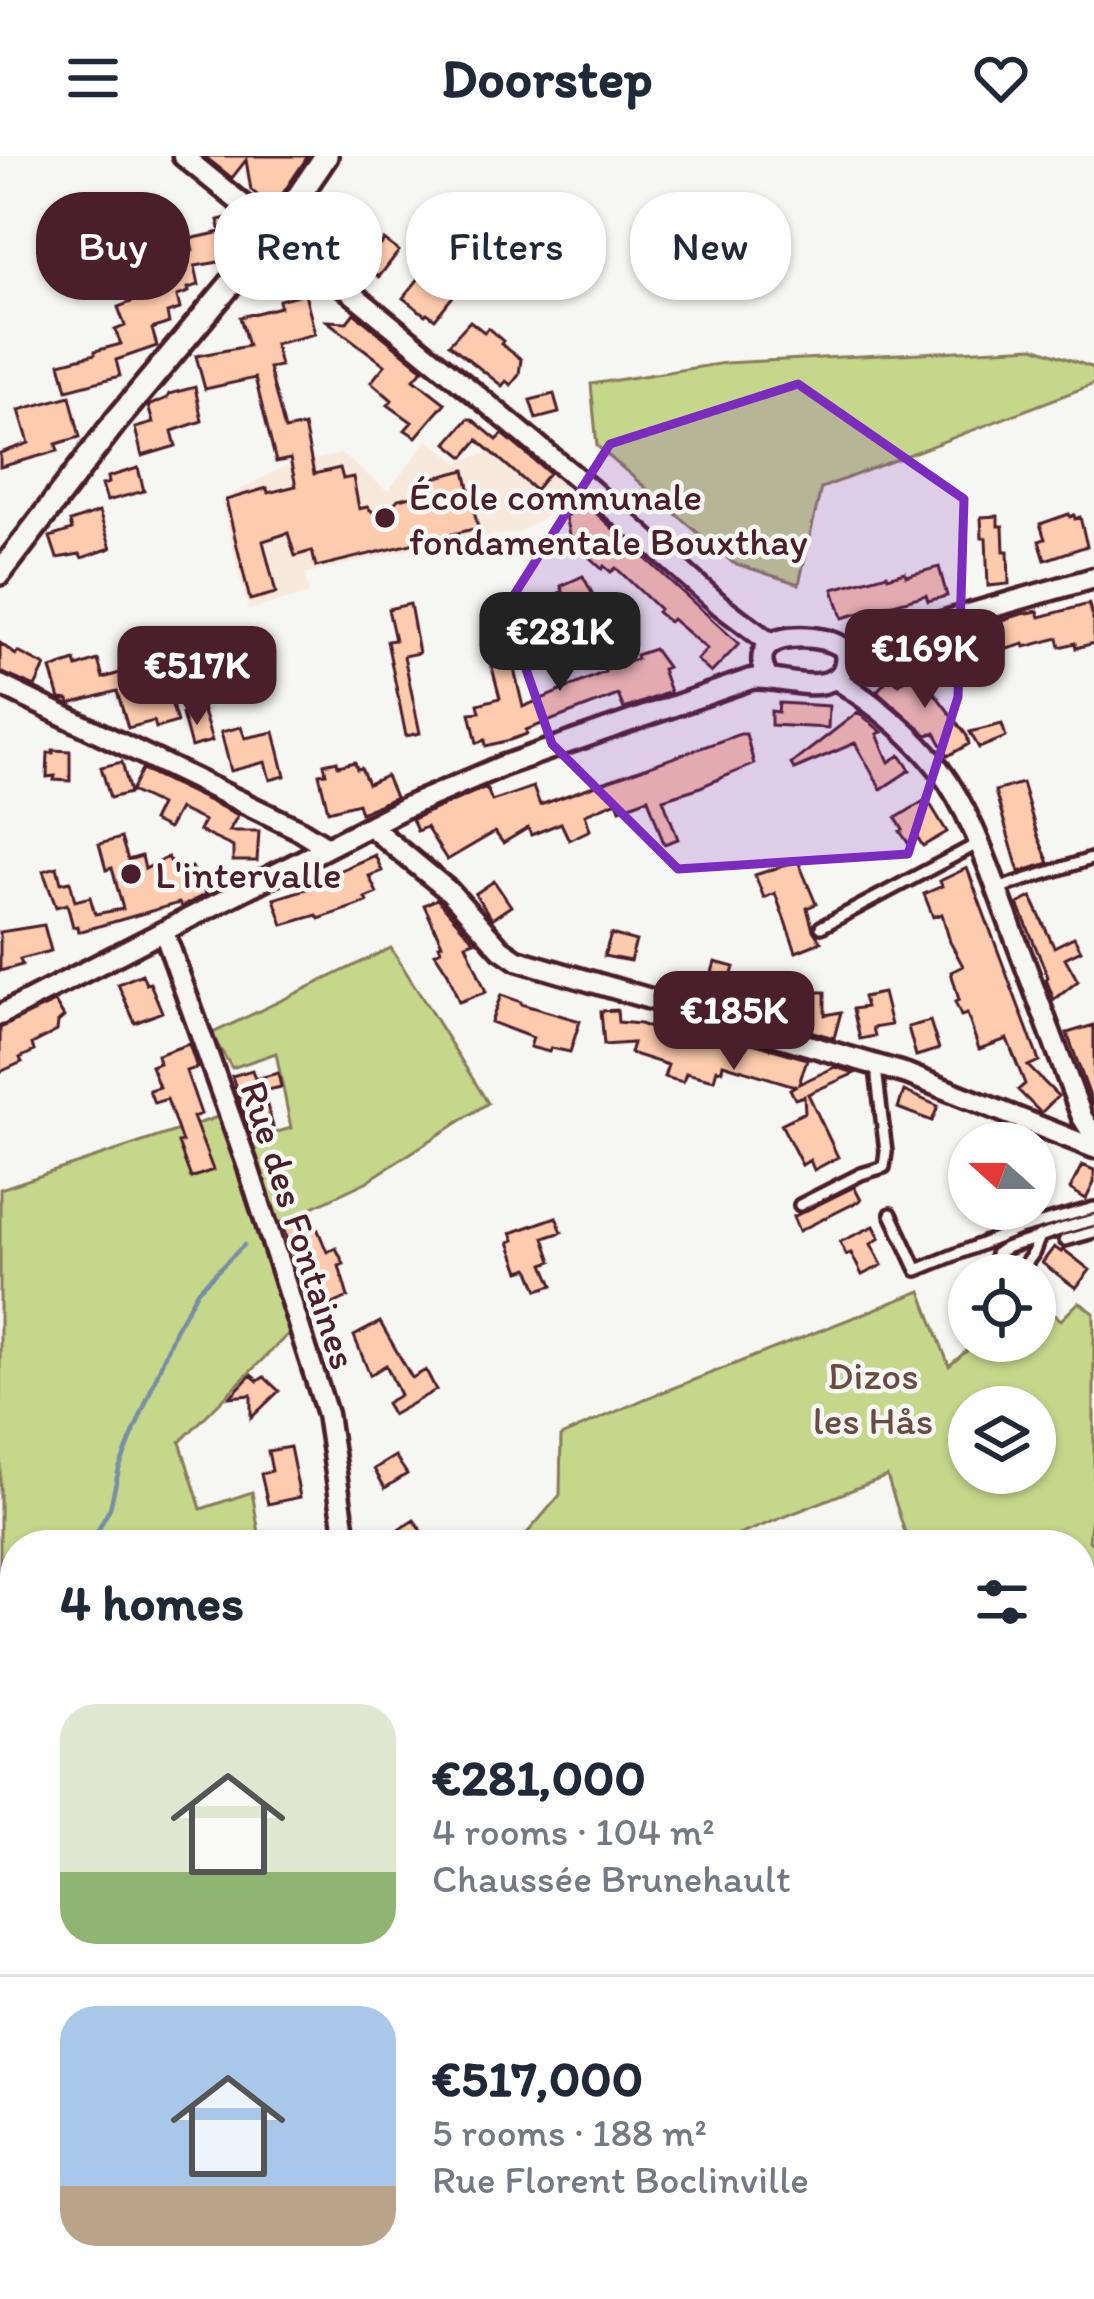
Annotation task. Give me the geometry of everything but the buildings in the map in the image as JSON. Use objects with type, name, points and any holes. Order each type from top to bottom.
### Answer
[{"type":"street","points":[[183,156],[227,192]]},
{"type":"street","points":[[302,192],[326,156]]},
{"type":"street","points":[[0,573],[116,421],[217,300]]},
{"type":"street","points":[[359,300],[770,643]]},
{"type":"street","points":[[844,650],[1093,581]]},
{"type":"street","points":[[0,1015],[406,807],[502,766],[731,685],[766,676],[777,682],[825,683],[842,672],[844,650],[822,640],[781,639],[770,643],[762,659],[766,676]]},
{"type":"street","points":[[836,679],[862,695],[915,743],[957,797],[1082,1117],[1094,1136]]},
{"type":"street","points":[[0,685],[327,847]]},
{"type":"street","points":[[370,826],[450,892],[501,949],[517,960],[907,1074],[1094,1148]]},
{"type":"street","name":"Rue des Fontaines","points":[[164,932],[248,1167],[327,1414],[345,1530]]},
{"type":"lane","points":[[820,927],[979,844]]},
{"type":"lane","points":[[996,889],[1094,858]]},
{"type":"lane","points":[[800,1204],[884,1167],[878,1065]]},
{"type":"lane","points":[[890,1214],[917,1270],[1016,1230],[1094,1208]]},
{"type":"lane","points":[[996,1254],[1007,1245],[1094,1220]]},
{"type":"lane","points":[[1065,1240],[1094,1232]]},
{"type":"lane","points":[[1033,1254],[1040,1236]]},
{"type":"highlighted area","points":[[798,384],[964,499],[958,697],[908,854],[678,869],[552,744],[505,609],[610,444]]},
{"type":"shaded area","name":"École communale fondamentale Bouxthay","points":[[503,433],[575,495],[569,502],[518,533],[477,534],[305,574],[309,594],[248,610],[221,500],[283,467],[341,454],[388,491],[428,440],[459,463],[486,454]]},
{"type":"green space","points":[[1034,347],[1094,368],[1094,384],[821,488],[799,584],[733,563],[597,446],[591,384],[725,363]]},
{"type":"green space","points":[[391,948],[488,1103],[366,1182],[279,1223],[251,1140],[291,1128],[276,1053],[232,1068],[211,1034]]},
{"type":"green space","points":[[221,1116],[297,1325],[180,1442],[201,1509],[252,1492],[258,1530],[0,1530],[0,1189]]},
{"type":"green space","name":"Dizos les Hås","points":[[921,1291],[949,1366],[954,1362],[1056,1362],[1056,1316],[1061,1320],[1079,1302],[1094,1313],[1090,1530],[904,1530],[887,1476],[751,1530],[530,1530],[560,1495],[561,1436]]},
{"type":"waterway","points":[[98,1530],[175,1330],[198,1290],[244,1245]]},
{"type":"place","name":"École communale fondamentale Bouxthay","points":[[385,518]]},
{"type":"place","name":"L'intervalle","points":[[131,874]]}]
